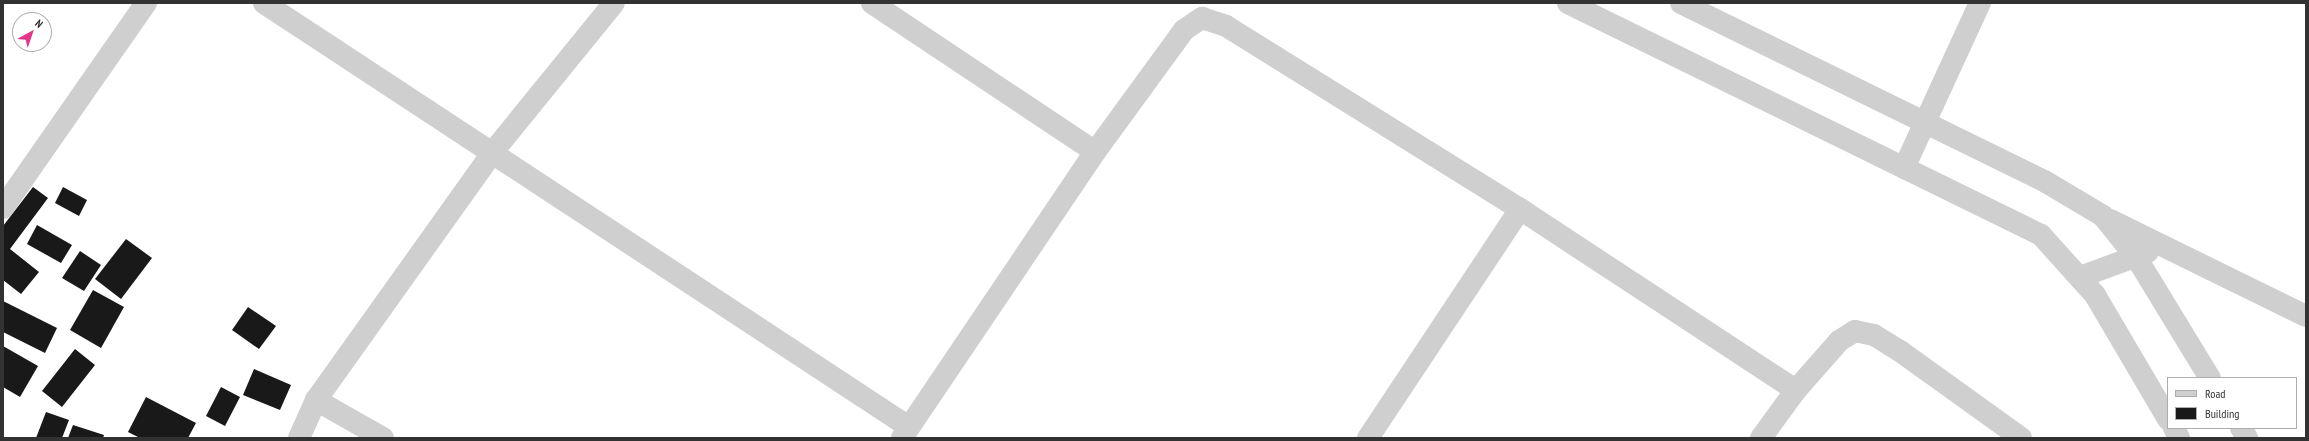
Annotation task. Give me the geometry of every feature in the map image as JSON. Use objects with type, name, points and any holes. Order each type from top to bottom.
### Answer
[{"type":"street","points":[[3,208],[146,3]]},
{"type":"street","points":[[264,3],[492,153],[906,433],[1095,152],[1184,30],[1202,18],[1226,26],[1520,209],[1796,390]]},
{"type":"street","points":[[299,438],[316,400],[492,153],[614,3]]},
{"type":"street","points":[[872,3],[1095,152]]},
{"type":"street","points":[[1568,3],[2041,235],[2095,295],[2167,417]]},
{"type":"street","points":[[1681,3],[2046,182],[2103,216],[2306,316]]},
{"type":"street","points":[[1904,168],[1980,3]]},
{"type":"street","points":[[1368,438],[1520,209]]},
{"type":"street","points":[[2103,216],[2136,257],[2209,377]]},
{"type":"street","points":[[2080,277],[2162,246]]},
{"type":"street","points":[[1761,438],[1796,390],[1839,341],[1855,331],[1874,335],[1900,351],[2021,438]]},
{"type":"street","points":[[316,400],[383,438]]},
{"type":"street","points":[[2174,429],[2179,438]]},
{"type":"street","points":[[2242,429],[2247,438]]},
{"type":"building","points":[[33,187],[48,198],[10,249],[39,272],[21,294],[3,280],[3,226]]},
{"type":"building","points":[[63,187],[87,200],[79,216],[55,203]]},
{"type":"building","points":[[37,225],[72,245],[61,263],[27,244]]},
{"type":"building","points":[[126,239],[152,258],[121,299],[95,279]]},
{"type":"building","points":[[80,251],[101,265],[84,291],[62,278]]},
{"type":"building","points":[[93,290],[124,307],[101,348],[70,330]]},
{"type":"building","points":[[3,301],[57,328],[45,353],[3,332]]},
{"type":"building","points":[[248,307],[276,326],[259,349],[232,330]]},
{"type":"building","points":[[3,346],[38,366],[20,397],[3,387]]},
{"type":"building","points":[[75,349],[95,365],[62,407],[42,391]]},
{"type":"building","points":[[254,369],[291,385],[280,410],[243,395]]},
{"type":"building","points":[[221,387],[240,397],[225,426],[206,416]]},
{"type":"building","points":[[146,397],[196,423],[188,438],[140,438],[128,432]]},
{"type":"building","points":[[46,412],[69,420],[62,438],[36,438]]},
{"type":"building","points":[[73,425],[104,435],[103,438],[68,438]]}]
